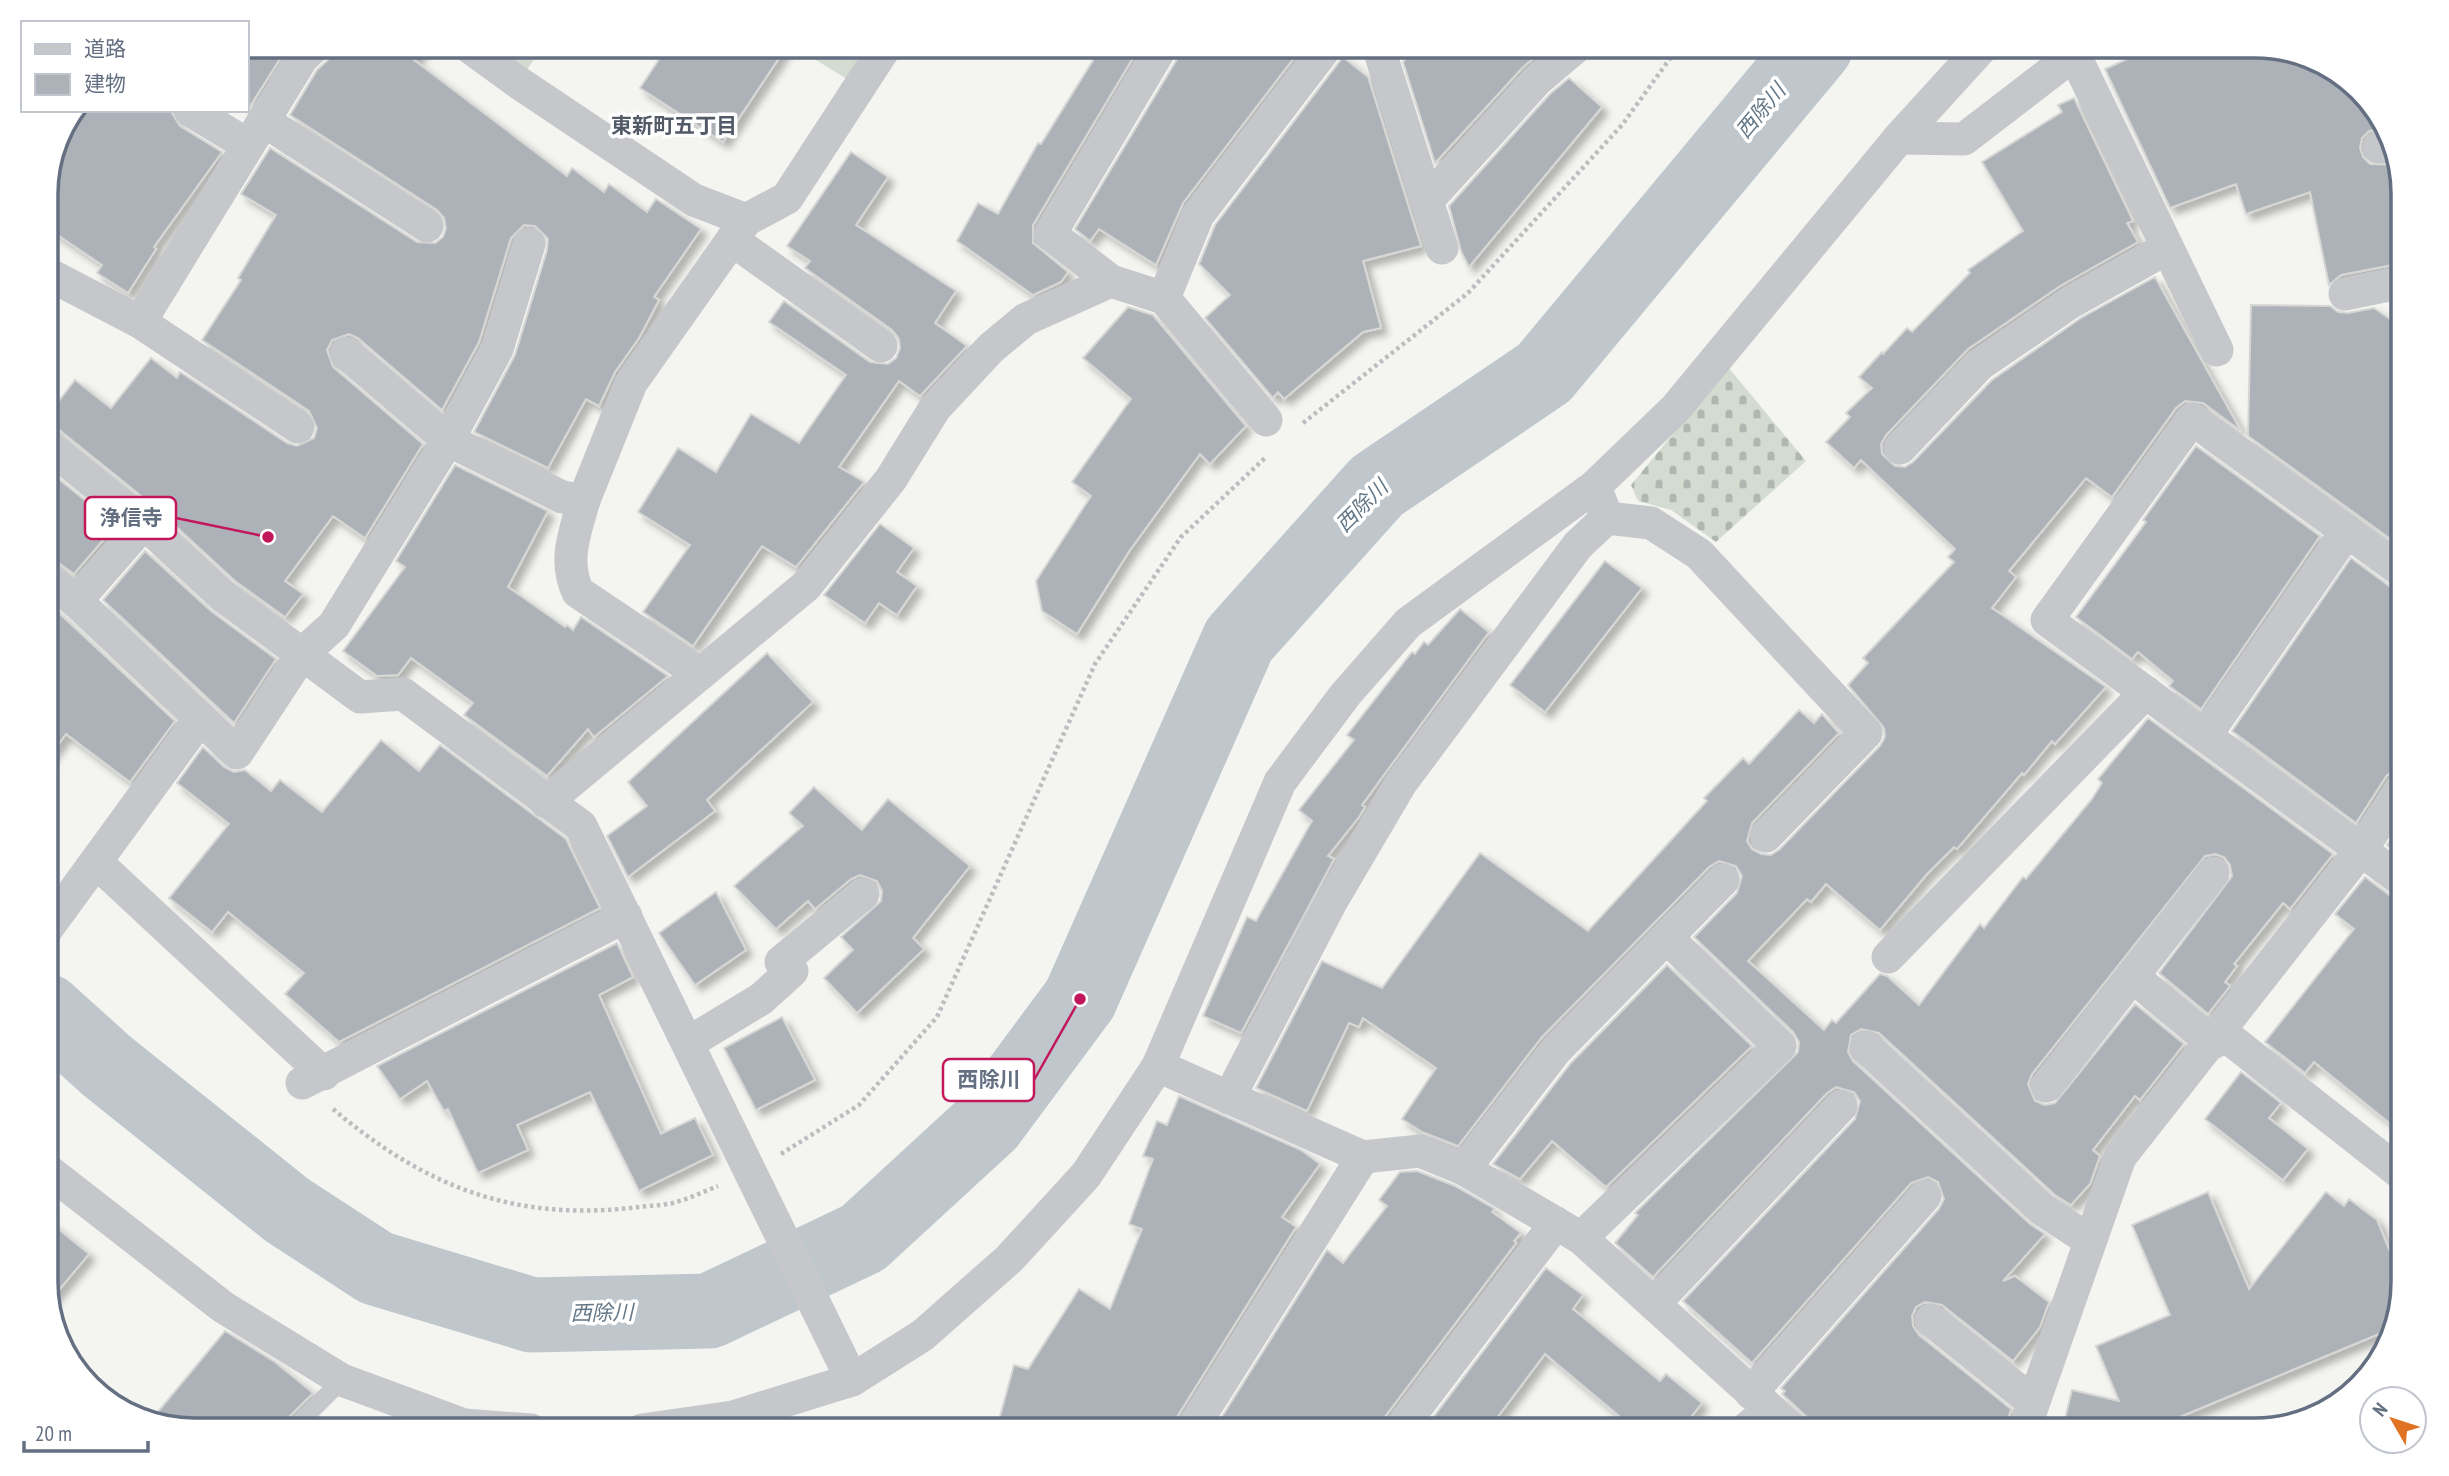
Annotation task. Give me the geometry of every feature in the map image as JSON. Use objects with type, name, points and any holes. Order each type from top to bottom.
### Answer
[{"type":"street","points":[[140,322],[302,58]]},
{"type":"street","points":[[485,58],[739,230],[881,345]]},
{"type":"street","points":[[700,674],[578,592],[569,574],[572,541],[584,500],[631,383],[739,230],[787,198],[878,58]]},
{"type":"street","points":[[1155,58],[1050,234],[1111,281],[1164,298],[1269,435]]},
{"type":"street","points":[[1164,298],[1198,215],[1318,58]]},
{"type":"street","points":[[1383,58],[1442,248]]},
{"type":"street","points":[[1427,201],[1537,80],[1563,58]]},
{"type":"street","points":[[726,1418],[852,1380],[923,1335],[1009,1259],[1086,1175],[1158,1066],[1280,782],[1345,695],[1408,623],[1595,486],[1675,409],[1899,138],[1972,58]]},
{"type":"street","points":[[1899,138],[1964,139],[2070,58]]},
{"type":"street","points":[[2084,58],[2167,248],[2217,350]]},
{"type":"street","points":[[196,112],[256,133],[427,226]]},
{"type":"street","points":[[58,587],[237,753],[302,654],[334,625],[448,440],[497,349],[529,244]]},
{"type":"street","points":[[1900,448],[1979,365],[2071,302],[2167,248]]},
{"type":"street","points":[[545,802],[806,586],[891,479],[935,408],[991,348],[1026,319],[1111,281]]},
{"type":"street","points":[[2345,294],[2391,284]]},
{"type":"street","points":[[58,286],[140,322],[298,426]]},
{"type":"street","points":[[346,353],[448,440],[562,497],[584,500]]},
{"type":"street","points":[[2391,563],[2192,419],[2048,620],[2391,872]]},
{"type":"street","points":[[58,454],[144,523],[223,596],[360,696],[403,694],[545,802],[581,826],[852,1380]]},
{"type":"street","points":[[1595,486],[1606,518]]},
{"type":"street","points":[[1606,518],[1651,523],[1699,554],[1866,733],[1766,836]]},
{"type":"street","points":[[1229,1098],[1331,902],[1401,783],[1578,545],[1606,518]]},
{"type":"street","points":[[76,601],[144,523]]},
{"type":"street","points":[[2205,736],[2347,531]]},
{"type":"street","points":[[1888,957],[2146,692]]},
{"type":"street","points":[[58,913],[199,720]]},
{"type":"street","points":[[1931,1320],[2029,1416],[2120,1157],[2217,1038],[2361,850],[2391,804]]},
{"type":"street","points":[[96,862],[313,1079],[626,916]]},
{"type":"street","points":[[2047,1086],[2213,873]]},
{"type":"street","points":[[1464,1170],[1556,1050],[1668,939],[1723,880]]},
{"type":"street","points":[[688,1043],[761,999],[792,971],[781,962],[863,894]]},
{"type":"street","points":[[1409,1418],[1569,1231],[1780,1046],[1668,939]]},
{"type":"street","points":[[2132,976],[2391,1166]]},
{"type":"street","points":[[1866,1047],[2043,1210],[2089,1240]]},
{"type":"street","points":[[1158,1066],[1363,1157],[1420,1151],[1464,1170],[1569,1231],[1654,1304],[1765,1416],[1925,1196]]},
{"type":"street","points":[[1654,1304],[1841,1107]]},
{"type":"street","points":[[1199,1418],[1363,1157]]},
{"type":"street","points":[[58,1178],[223,1307],[342,1380],[445,1418]]},
{"type":"lane","points":[[304,1418],[342,1380]]},
{"type":"path","points":[[1302,424],[1468,293],[1622,125],[1670,58]]},
{"type":"path","points":[[313,1079],[373,1143],[474,1195],[533,1208],[600,1211],[673,1203],[752,1173],[859,1105],[937,1017],[1094,664],[1181,537],[1269,435]]},
{"type":"green space","points":[[485,58],[535,58],[519,83]]},
{"type":"green space","points":[[813,58],[878,58],[860,87]]},
{"type":"green space","points":[[1728,367],[1806,461],[1716,542],[1671,510],[1638,501],[1631,485]]},
{"type":"building","points":[[248,58],[280,58],[248,109]]},
{"type":"building","points":[[416,58],[414,60],[567,176],[572,168],[604,192],[609,184],[647,212],[656,199],[701,229],[654,297],[659,300],[639,338],[615,372],[599,406],[586,399],[548,468],[474,432],[515,355],[547,250],[548,239],[535,226],[524,225],[511,238],[479,342],[442,410],[358,338],[349,334],[332,340],[327,350],[333,367],[423,444],[365,538],[333,516],[285,581],[303,594],[285,617],[235,581],[156,508],[58,429],[58,402],[75,380],[111,408],[151,358],[177,378],[180,372],[287,443],[297,446],[314,438],[317,428],[309,411],[202,340],[241,280],[238,278],[276,215],[241,194],[270,148],[417,242],[435,243],[443,237],[446,228],[444,218],[437,210],[290,115],[317,70],[328,60]]},
{"type":"building","points":[[660,58],[779,58],[723,142],[640,88]]},
{"type":"building","points":[[1095,58],[1133,58],[1033,225],[1033,243],[1068,272],[1061,282],[1033,295],[957,241],[978,203],[998,214],[1038,143],[1041,144]]},
{"type":"building","points":[[1178,58],[1294,58],[1183,203],[1156,265],[1099,229],[1090,241],[1075,229]]},
{"type":"building","points":[[1342,58],[1368,77],[1421,246],[1363,261],[1381,328],[1363,332],[1284,399],[1278,392],[1273,398],[1205,318],[1230,295],[1199,264],[1215,225]]},
{"type":"building","points":[[1406,58],[1534,58],[1435,163],[1403,62]]},
{"type":"building","points":[[2129,58],[2273,59],[2307,68],[2338,86],[2363,111],[2375,130],[2369,131],[2362,138],[2360,148],[2363,157],[2370,164],[2388,165],[2391,185],[2391,265],[2341,275],[2329,285],[2310,192],[2246,214],[2236,184],[2170,208],[2105,69]]},
{"type":"building","points":[[1569,78],[1602,107],[1469,267],[1461,251],[1449,206],[1550,94]]},
{"type":"building","points":[[2074,98],[2133,221],[2127,223],[2138,242],[2060,286],[1968,349],[1886,435],[1881,444],[1882,454],[1895,466],[1905,467],[1913,462],[1992,380],[2081,318],[2155,277],[2241,431],[2203,403],[2185,401],[2176,408],[2112,497],[2086,478],[2009,571],[2016,577],[1992,608],[2106,687],[2055,744],[2052,741],[2024,775],[2022,773],[1957,849],[1954,847],[1927,874],[1880,930],[1826,884],[1811,902],[1807,899],[1748,961],[1824,1030],[1832,1020],[1836,1023],[1880,974],[1887,976],[1919,1005],[1980,924],[1984,928],[2023,877],[2026,879],[2092,799],[2102,783],[2098,779],[2148,718],[2333,854],[2290,909],[2283,903],[2234,964],[2237,966],[2225,982],[2230,986],[2208,1014],[2159,973],[2232,876],[2230,865],[2224,857],[2215,854],[2205,856],[2032,1074],[2028,1084],[2035,1101],[2045,1105],[2055,1103],[2135,1004],[2184,1044],[2140,1100],[2135,1096],[2093,1150],[2100,1156],[2090,1184],[2071,1205],[2055,1195],[1879,1033],[1861,1029],[1851,1035],[1848,1052],[1853,1061],[2030,1224],[2045,1234],[2003,1281],[2015,1276],[2049,1302],[2040,1327],[2013,1361],[1942,1305],[1925,1302],[1916,1307],[1912,1316],[1913,1326],[1919,1335],[2011,1409],[2009,1418],[1808,1418],[1782,1394],[1785,1391],[1781,1388],[1939,1209],[1944,1199],[1938,1182],[1928,1177],[1911,1183],[1752,1363],[1683,1301],[1855,1119],[1860,1101],[1854,1092],[1836,1087],[1827,1093],[1653,1277],[1615,1243],[1638,1215],[1635,1213],[1798,1052],[1799,1042],[1793,1032],[1694,937],[1737,893],[1742,876],[1736,866],[1719,861],[1709,867],[1542,1037],[1458,1146],[1422,1132],[1402,1119],[1436,1068],[1363,1018],[1359,1027],[1349,1023],[1307,1111],[1256,1088],[1322,961],[1382,988],[1480,853],[1588,931],[1707,801],[1704,798],[1743,758],[1749,764],[1799,710],[1814,723],[1822,714],[1839,733],[1752,823],[1747,841],[1752,849],[1761,854],[1771,855],[1780,849],[1880,746],[1885,737],[1884,728],[1848,685],[1868,663],[1863,658],[1954,562],[1948,557],[1955,549],[1861,460],[1854,468],[1826,442],[1850,417],[1846,413],[1872,388],[1859,377],[1882,352],[1883,354],[1907,328],[1912,332],[1970,273],[1968,270],[2023,231],[1982,162],[2062,112],[2058,105]]},
{"type":"building","points":[[85,112],[171,112],[180,126],[222,152],[154,247],[156,249],[128,293],[97,273],[102,265],[58,235],[59,176],[62,159],[72,134]]},
{"type":"building","points":[[851,152],[888,177],[856,225],[956,291],[935,323],[967,346],[920,396],[899,381],[839,467],[864,482],[796,567],[762,546],[693,646],[643,612],[690,545],[638,512],[678,448],[716,472],[751,414],[799,443],[846,375],[769,322],[784,301],[870,362],[888,364],[896,358],[900,348],[899,339],[892,330],[805,268],[810,261],[787,246]]},
{"type":"building","points":[[2251,305],[2330,306],[2338,312],[2348,313],[2374,308],[2391,320],[2391,539],[2248,436]]},
{"type":"building","points":[[1128,307],[1153,315],[1246,426],[1210,464],[1200,454],[1130,550],[1077,634],[1042,611],[1036,581],[1091,496],[1072,482],[1131,399],[1083,358]]},
{"type":"building","points":[[2196,446],[2320,536],[2201,709],[2169,686],[2173,681],[2138,652],[2132,659],[2076,617],[2146,522],[2143,520]]},
{"type":"building","points":[[455,465],[548,511],[508,587],[565,627],[567,625],[573,630],[581,617],[668,676],[594,737],[588,729],[547,776],[464,715],[473,703],[411,658],[398,675],[377,676],[343,651],[405,567],[396,561]]},
{"type":"building","points":[[58,479],[116,525],[74,574],[58,563]]},
{"type":"building","points":[[880,524],[914,548],[897,572],[917,586],[897,615],[879,603],[865,623],[824,595]]},
{"type":"building","points":[[145,551],[211,611],[276,659],[234,723],[103,600]]},
{"type":"building","points":[[2351,558],[2391,587],[2391,773],[2387,775],[2356,823],[2232,731]]},
{"type":"building","points":[[1605,561],[1642,588],[1545,712],[1510,685]]},
{"type":"building","points":[[1460,609],[1489,632],[1362,805],[1365,807],[1359,817],[1328,856],[1334,859],[1241,1033],[1203,1016],[1247,917],[1256,921],[1312,821],[1299,810],[1354,740],[1347,735],[1412,652],[1415,654],[1424,642],[1428,645]]},
{"type":"building","points":[[58,612],[175,721],[130,782],[66,734],[58,745]]},
{"type":"building","points":[[767,653],[813,702],[707,800],[715,811],[628,877],[607,836],[647,806],[628,782]]},
{"type":"building","points":[[381,740],[419,771],[440,745],[566,839],[600,908],[339,1042],[285,994],[304,973],[228,912],[212,932],[169,898],[229,824],[177,783],[203,747],[224,767],[234,772],[245,770],[271,791],[280,780],[322,812]]},
{"type":"building","points":[[814,787],[862,830],[888,799],[970,866],[913,938],[924,949],[857,1013],[824,978],[853,950],[841,937],[881,901],[882,891],[877,881],[860,875],[851,879],[815,909],[808,901],[776,929],[734,886],[803,826],[789,813]]},
{"type":"building","points":[[2365,877],[2391,896],[2391,1124],[2314,1062],[2305,1073],[2265,1042],[2354,929],[2335,914]]},
{"type":"building","points":[[716,892],[746,950],[695,985],[659,933]]},
{"type":"building","points":[[617,943],[633,977],[599,995],[661,1134],[695,1118],[713,1155],[639,1191],[590,1092],[517,1125],[528,1150],[478,1173],[448,1109],[444,1111],[427,1081],[400,1099],[377,1066]]},
{"type":"building","points":[[1667,965],[1752,1046],[1606,1187],[1552,1141],[1520,1179],[1493,1164],[1571,1063]]},
{"type":"building","points":[[782,1017],[815,1080],[756,1110],[724,1048]]},
{"type":"building","points":[[2241,1072],[2281,1103],[2269,1118],[2308,1149],[2283,1180],[2205,1119]]},
{"type":"building","points":[[1179,1096],[1301,1150],[1320,1164],[1282,1217],[1296,1227],[1176,1418],[1000,1418],[1014,1365],[1028,1369],[1079,1289],[1110,1309],[1142,1229],[1129,1224],[1153,1159],[1143,1156],[1157,1121],[1167,1125]]},
{"type":"building","points":[[1417,1171],[1455,1186],[1495,1209],[1492,1212],[1521,1233],[1514,1241],[1516,1243],[1384,1418],[1221,1418],[1327,1250],[1343,1263],[1387,1206],[1379,1200],[1400,1172]]},
{"type":"building","points":[[2208,1192],[2249,1289],[2326,1192],[2344,1206],[2349,1199],[2377,1220],[2391,1254],[2390,1300],[2381,1333],[2182,1416],[2188,1418],[2065,1418],[2072,1390],[2119,1401],[2096,1346],[2170,1315],[2132,1225]]},
{"type":"building","points":[[58,1229],[89,1254],[58,1291]]},
{"type":"building","points":[[1546,1268],[1583,1295],[1573,1309],[1660,1381],[1666,1374],[1702,1403],[1690,1418],[1621,1418],[1545,1354],[1497,1418],[1433,1418]]},
{"type":"building","points":[[225,1331],[275,1362],[313,1393],[288,1418],[194,1418],[157,1413]]},
{"type":"waterway","name":"西除川","points":[[58,1022],[107,1066],[287,1210],[376,1268],[532,1315],[709,1311],[863,1238],[988,1123],[1080,999],[1239,640],[1377,486],[1544,373],[1806,58]]},
{"type":"place","name":"浄信寺","points":[[268,537]]},
{"type":"place","name":"西除川","points":[[1080,999]]},
{"type":"district","name":"東新町五丁目","points":[[674,126]]}]
